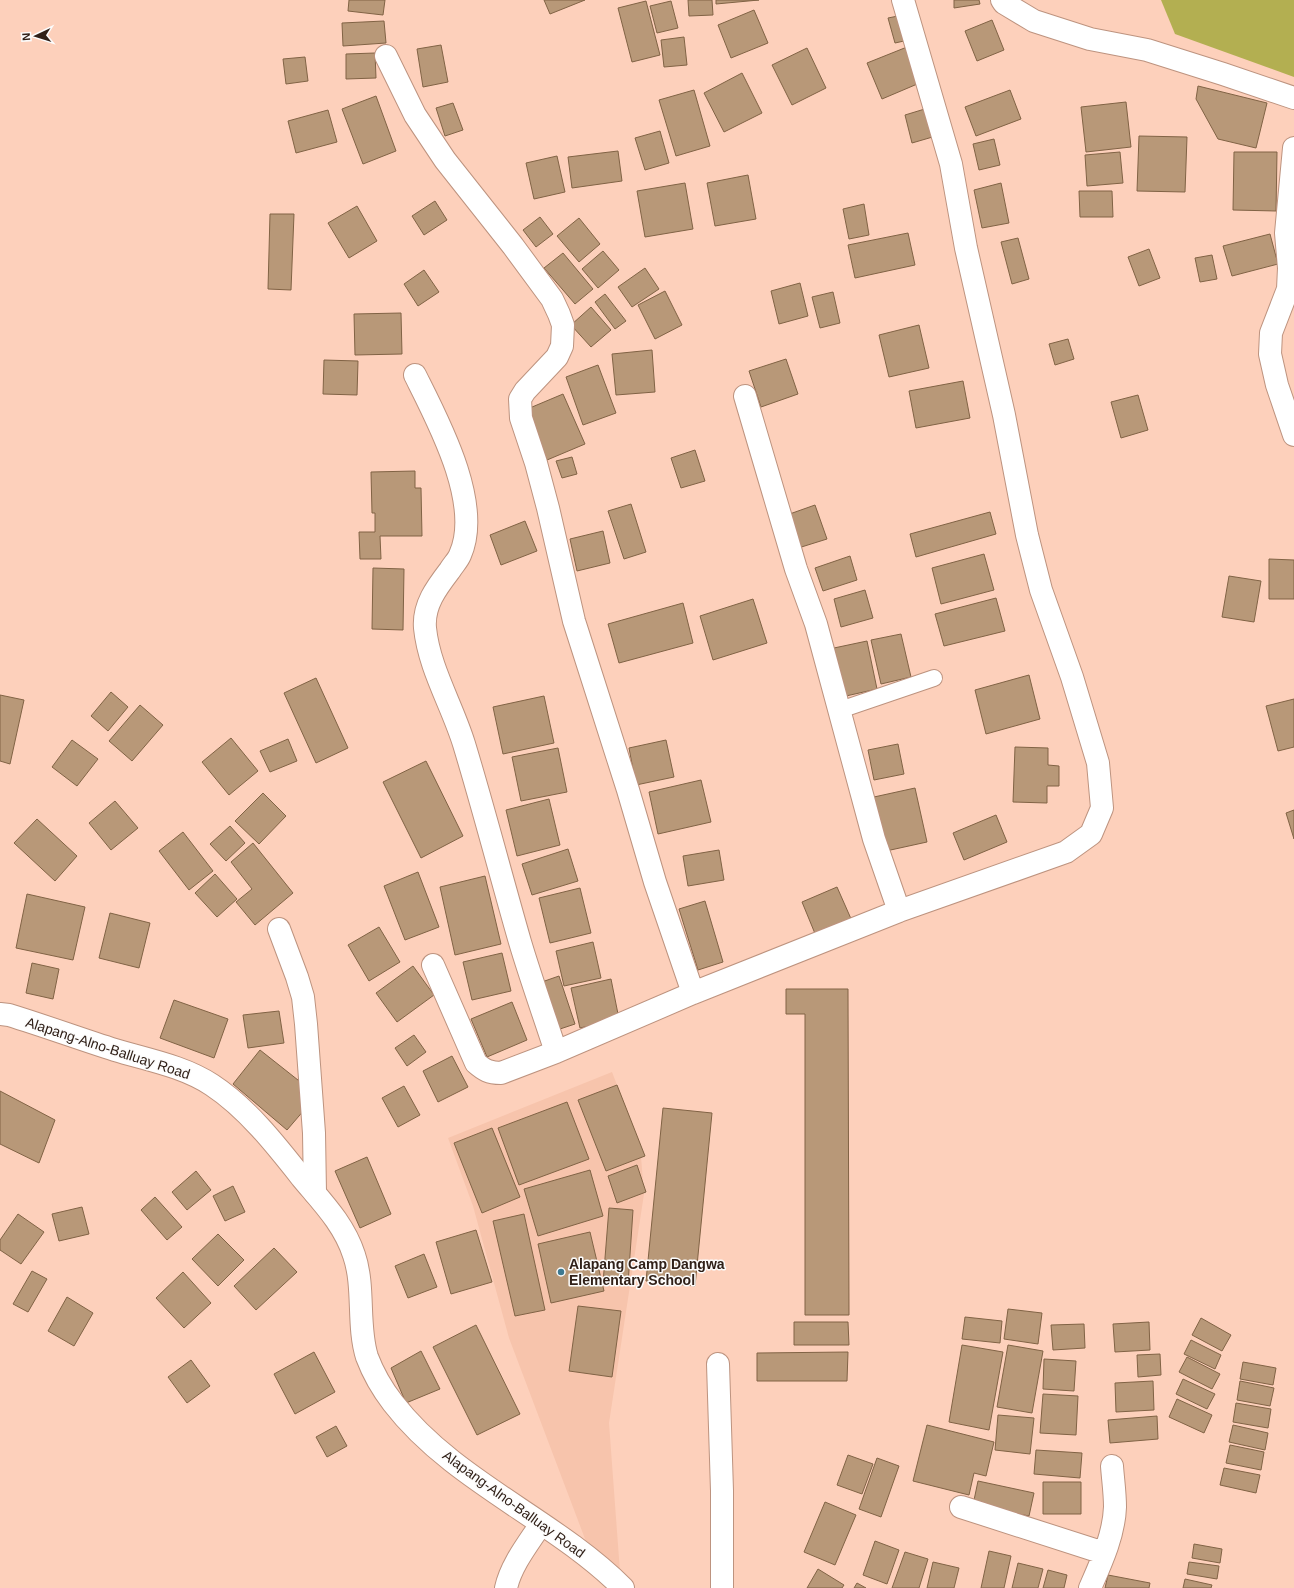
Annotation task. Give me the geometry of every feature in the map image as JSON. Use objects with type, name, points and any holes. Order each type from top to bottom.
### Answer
[{"type":"street","points":[[433,965],[476,1063],[484,1070],[492,1073],[501,1072],[556,1052],[693,993],[899,911],[1066,852],[1091,834],[1102,808],[1098,763],[1072,677],[1041,590],[1027,535],[1004,415],[966,248],[951,164],[903,0]]},
{"type":"street","points":[[1002,0],[1004,3],[1034,21],[1090,39],[1147,50],[1294,98]]},
{"type":"street","points":[[386,56],[415,115],[445,160],[526,264],[552,299],[560,314],[563,325],[562,346],[557,357],[524,391],[520,400],[521,418],[536,463],[548,508],[574,621],[628,790],[655,882],[693,993]]},
{"type":"street","points":[[1294,148],[1286,233],[1290,268],[1288,289],[1271,333],[1270,354],[1277,385],[1294,435]]},
{"type":"street","points":[[415,375],[446,438],[457,469],[463,495],[466,523],[466,541],[459,557],[430,599],[426,611],[425,627],[430,653],[457,722],[520,944],[556,1052]]},
{"type":"street","points":[[745,396],[796,569],[816,624],[874,839],[899,911]]},
{"type":"street","points":[[279,929],[303,997],[313,1108],[315,1193]]},
{"type":"street","name":"Alapang-Alno-Balluay Road","points":[[0,1014],[9,1015],[114,1050],[182,1070],[212,1085],[240,1108],[266,1135],[336,1218],[346,1235],[359,1274],[363,1334],[367,1356],[377,1378],[394,1404],[425,1437],[467,1473],[577,1548],[623,1588]]},
{"type":"street","points":[[718,1364],[722,1588]]},
{"type":"street","points":[[1090,1588],[1104,1553],[1115,1508],[1112,1466]]},
{"type":"street","points":[[962,1507],[1104,1553]]},
{"type":"street","points":[[506,1588],[522,1552],[541,1524]]},
{"type":"lane","points":[[840,710],[934,678]]},
{"type":"shaded area","points":[[1161,0],[1294,0],[1294,77],[1175,34]]},
{"type":"shaded area","name":"Alapang Camp Dangwa Elementary School","points":[[612,1072],[640,1144],[644,1194],[609,1423],[620,1572],[593,1560],[509,1338],[473,1206],[448,1138]]},
{"type":"building","points":[[349,0],[385,0],[383,15],[348,11]]},
{"type":"building","points":[[544,0],[585,0],[550,14]]},
{"type":"building","points":[[688,0],[712,0],[713,15],[689,16]]},
{"type":"building","points":[[716,0],[759,0],[716,4]]},
{"type":"building","points":[[954,0],[979,0],[980,4],[954,8]]},
{"type":"building","points":[[646,1],[660,55],[632,62],[618,8]]},
{"type":"building","points":[[671,1],[678,28],[657,33],[650,6]]},
{"type":"building","points":[[754,10],[768,43],[731,58],[718,25]]},
{"type":"building","points":[[898,16],[904,41],[895,43],[888,18]]},
{"type":"building","points":[[992,20],[1004,50],[977,61],[965,31]]},
{"type":"building","points":[[384,21],[386,43],[343,46],[342,23]]},
{"type":"building","points":[[684,37],[687,65],[664,67],[661,40]]},
{"type":"building","points":[[441,45],[448,82],[423,87],[417,49]]},
{"type":"building","points":[[907,47],[922,82],[882,99],[867,63]]},
{"type":"building","points":[[807,48],[826,88],[792,105],[772,65]]},
{"type":"building","points":[[375,53],[376,78],[346,79],[346,54]]},
{"type":"building","points":[[305,57],[308,81],[286,84],[283,59]]},
{"type":"building","points":[[742,73],[762,113],[724,132],[704,93]]},
{"type":"building","points":[[1198,86],[1267,103],[1256,148],[1218,139],[1196,99]]},
{"type":"building","points":[[694,90],[710,146],[676,156],[659,100]]},
{"type":"building","points":[[1010,90],[1021,119],[976,136],[965,107]]},
{"type":"building","points":[[376,96],[396,151],[363,164],[342,109]]},
{"type":"building","points":[[1126,102],[1131,147],[1086,152],[1081,107]]},
{"type":"building","points":[[453,103],[463,130],[445,136],[436,108]]},
{"type":"building","points":[[928,108],[936,136],[912,143],[905,115]]},
{"type":"building","points":[[328,110],[337,142],[296,153],[288,121]]},
{"type":"building","points":[[660,131],[669,163],[645,170],[635,138]]},
{"type":"building","points":[[1139,136],[1187,137],[1185,192],[1137,191]]},
{"type":"building","points":[[994,139],[1000,165],[979,170],[973,144]]},
{"type":"building","points":[[618,151],[622,181],[572,188],[568,157]]},
{"type":"building","points":[[1120,152],[1123,183],[1087,186],[1085,155]]},
{"type":"building","points":[[1234,152],[1277,152],[1276,211],[1233,210]]},
{"type":"building","points":[[557,156],[565,192],[534,199],[526,163]]},
{"type":"building","points":[[748,175],[756,219],[715,226],[707,183]]},
{"type":"building","points":[[685,183],[693,229],[645,237],[637,191]]},
{"type":"building","points":[[1001,183],[1009,223],[982,228],[974,190]]},
{"type":"building","points":[[1079,191],[1112,191],[1113,217],[1080,217]]},
{"type":"building","points":[[435,201],[447,220],[424,235],[412,216]]},
{"type":"building","points":[[864,204],[869,235],[849,239],[843,209]]},
{"type":"building","points":[[357,206],[377,241],[349,258],[328,223]]},
{"type":"building","points":[[270,214],[294,214],[291,290],[268,289]]},
{"type":"building","points":[[540,217],[553,234],[536,247],[523,230]]},
{"type":"building","points":[[579,218],[600,244],[579,262],[557,236]]},
{"type":"building","points":[[908,233],[915,265],[855,278],[848,245]]},
{"type":"building","points":[[1270,234],[1278,264],[1232,276],[1223,246]]},
{"type":"building","points":[[1018,238],[1029,279],[1012,284],[1001,242]]},
{"type":"building","points":[[1149,249],[1160,278],[1139,286],[1128,257]]},
{"type":"building","points":[[603,251],[619,270],[598,288],[582,269]]},
{"type":"building","points":[[563,253],[593,289],[575,304],[544,268]]},
{"type":"building","points":[[1212,255],[1217,279],[1200,282],[1195,258]]},
{"type":"building","points":[[645,268],[659,289],[632,307],[618,287]]},
{"type":"building","points":[[424,270],[439,292],[418,306],[404,284]]},
{"type":"building","points":[[800,283],[808,316],[779,324],[771,291]]},
{"type":"building","points":[[665,291],[682,325],[655,339],[638,305]]},
{"type":"building","points":[[833,292],[840,323],[820,328],[812,297]]},
{"type":"building","points":[[605,294],[626,321],[615,329],[595,302]]},
{"type":"building","points":[[591,307],[611,330],[591,347],[571,325]]},
{"type":"building","points":[[401,313],[402,354],[355,355],[354,314]]},
{"type":"building","points":[[919,325],[929,368],[889,377],[879,335]]},
{"type":"building","points":[[1068,339],[1074,359],[1055,365],[1049,344]]},
{"type":"building","points":[[652,350],[655,392],[616,395],[612,354]]},
{"type":"building","points":[[786,359],[798,394],[761,407],[749,371]]},
{"type":"building","points":[[324,360],[358,361],[357,395],[323,394]]},
{"type":"building","points":[[598,365],[616,413],[583,425],[566,377]]},
{"type":"building","points":[[963,381],[970,418],[916,428],[909,391]]},
{"type":"building","points":[[563,394],[585,444],[547,460],[525,410]]},
{"type":"building","points":[[1138,395],[1148,430],[1121,438],[1111,402]]},
{"type":"building","points":[[695,450],[705,481],[681,488],[671,458]]},
{"type":"building","points":[[572,457],[577,474],[562,478],[556,461]]},
{"type":"building","points":[[415,471],[415,488],[421,488],[422,536],[380,536],[381,559],[360,559],[359,532],[375,532],[375,513],[372,513],[371,472]]},
{"type":"building","points":[[631,504],[646,552],[624,559],[608,511]]},
{"type":"building","points":[[815,505],[827,539],[795,549],[784,516]]},
{"type":"building","points":[[990,512],[996,534],[916,557],[910,534]]},
{"type":"building","points":[[525,521],[537,551],[501,565],[490,535]]},
{"type":"building","points":[[603,531],[610,563],[577,571],[570,539]]},
{"type":"building","points":[[984,554],[994,590],[941,604],[932,568]]},
{"type":"building","points":[[850,556],[857,580],[823,591],[815,568]]},
{"type":"building","points":[[1269,559],[1294,560],[1294,599],[1269,599]]},
{"type":"building","points":[[373,568],[404,569],[403,630],[372,629]]},
{"type":"building","points":[[1229,576],[1261,581],[1254,622],[1222,617]]},
{"type":"building","points":[[865,590],[873,618],[841,627],[834,599]]},
{"type":"building","points":[[996,598],[1005,631],[944,646],[935,614]]},
{"type":"building","points":[[753,599],[767,643],[713,660],[700,616]]},
{"type":"building","points":[[683,603],[693,643],[619,663],[608,624]]},
{"type":"building","points":[[901,634],[911,677],[881,684],[871,640]]},
{"type":"building","points":[[867,641],[877,689],[846,696],[834,648]]},
{"type":"building","points":[[1029,675],[1040,719],[986,734],[975,690]]},
{"type":"building","points":[[316,678],[348,748],[316,763],[284,693]]},
{"type":"building","points":[[111,692],[128,707],[108,731],[91,716]]},
{"type":"building","points":[[0,695],[24,700],[10,764],[0,761]]},
{"type":"building","points":[[544,696],[554,743],[503,754],[493,707]]},
{"type":"building","points":[[1294,699],[1294,747],[1278,751],[1266,706]]},
{"type":"building","points":[[140,705],[163,725],[132,761],[109,741]]},
{"type":"building","points":[[231,738],[258,771],[229,795],[202,762]]},
{"type":"building","points":[[288,739],[297,761],[270,772],[260,751]]},
{"type":"building","points":[[72,740],[98,759],[77,786],[52,767]]},
{"type":"building","points":[[666,740],[674,777],[636,785],[629,748]]},
{"type":"building","points":[[898,744],[904,774],[874,780],[868,750]]},
{"type":"building","points":[[1015,747],[1048,748],[1048,765],[1059,766],[1059,786],[1047,786],[1047,803],[1013,802]]},
{"type":"building","points":[[558,748],[567,792],[521,801],[512,757]]},
{"type":"building","points":[[426,761],[463,836],[421,858],[383,782]]},
{"type":"building","points":[[701,780],[711,822],[658,834],[649,792]]},
{"type":"building","points":[[915,788],[927,842],[886,851],[874,797]]},
{"type":"building","points":[[263,793],[286,816],[259,844],[235,821]]},
{"type":"building","points":[[549,799],[560,845],[517,856],[506,810]]},
{"type":"building","points":[[115,801],[138,828],[111,850],[89,823]]},
{"type":"building","points":[[1294,810],[1294,839],[1286,813]]},
{"type":"building","points":[[996,815],[1007,842],[964,860],[953,833]]},
{"type":"building","points":[[37,819],[77,856],[55,881],[14,843]]},
{"type":"building","points":[[230,826],[245,843],[226,861],[210,844]]},
{"type":"building","points":[[183,832],[213,871],[189,890],[159,851]]},
{"type":"building","points":[[253,843],[293,893],[255,925],[236,902],[252,889],[231,862]]},
{"type":"building","points":[[568,849],[578,881],[532,895],[522,864]]},
{"type":"building","points":[[719,850],[724,880],[688,886],[683,856]]},
{"type":"building","points":[[418,872],[439,927],[405,940],[384,886]]},
{"type":"building","points":[[215,874],[237,899],[217,917],[195,893]]},
{"type":"building","points":[[485,876],[501,944],[455,955],[440,887]]},
{"type":"building","points":[[837,887],[852,921],[816,936],[802,902]]},
{"type":"building","points":[[580,888],[591,933],[550,943],[539,898]]},
{"type":"building","points":[[27,894],[85,907],[73,960],[16,948]]},
{"type":"building","points":[[705,901],[723,962],[698,970],[679,909]]},
{"type":"building","points":[[110,913],[150,923],[139,968],[99,958]]},
{"type":"building","points":[[379,927],[400,962],[369,981],[348,945]]},
{"type":"building","points":[[593,942],[601,978],[564,986],[556,951]]},
{"type":"building","points":[[502,953],[511,991],[472,1000],[463,962]]},
{"type":"building","points":[[32,963],[59,969],[53,999],[26,993]]},
{"type":"building","points":[[413,966],[434,995],[397,1022],[376,993]]},
{"type":"building","points":[[559,976],[575,1024],[554,1031],[539,983]]},
{"type":"building","points":[[611,979],[619,1019],[580,1028],[571,988]]},
{"type":"building","points":[[786,989],[848,989],[849,1315],[805,1315],[805,1014],[786,1014]]},
{"type":"building","points":[[174,1000],[228,1019],[214,1058],[160,1038]]},
{"type":"building","points":[[512,1002],[527,1040],[487,1057],[471,1019]]},
{"type":"building","points":[[279,1011],[284,1043],[248,1048],[243,1015]]},
{"type":"building","points":[[414,1035],[426,1052],[407,1066],[395,1048]]},
{"type":"building","points":[[260,1050],[303,1084],[305,1109],[287,1130],[233,1084]]},
{"type":"building","points":[[452,1056],[468,1087],[438,1102],[423,1071]]},
{"type":"building","points":[[617,1085],[645,1156],[606,1171],[578,1100]]},
{"type":"building","points":[[404,1086],[420,1115],[398,1127],[382,1098]]},
{"type":"building","points":[[0,1091],[55,1120],[39,1163],[0,1144]]},
{"type":"building","points":[[567,1102],[589,1159],[519,1185],[498,1128]]},
{"type":"building","points":[[663,1108],[712,1113],[695,1286],[646,1281]]},
{"type":"building","points":[[492,1128],[520,1197],[482,1213],[454,1143]]},
{"type":"building","points":[[367,1157],[391,1214],[360,1228],[335,1171]]},
{"type":"building","points":[[637,1165],[646,1192],[617,1203],[608,1176]]},
{"type":"building","points":[[590,1170],[603,1216],[538,1236],[524,1189]]},
{"type":"building","points":[[196,1171],[211,1190],[187,1210],[172,1192]]},
{"type":"building","points":[[233,1186],[245,1212],[225,1221],[213,1196]]},
{"type":"building","points":[[155,1197],[182,1227],[167,1240],[141,1210]]},
{"type":"building","points":[[82,1207],[89,1234],[59,1241],[52,1214]]},
{"type":"building","points":[[609,1208],[633,1210],[628,1285],[603,1283]]},
{"type":"building","points":[[18,1214],[44,1232],[21,1264],[0,1250],[0,1240]]},
{"type":"building","points":[[524,1214],[545,1310],[515,1316],[493,1221]]},
{"type":"building","points":[[476,1230],[492,1282],[451,1294],[436,1242]]},
{"type":"building","points":[[590,1232],[604,1291],[551,1303],[538,1244]]},
{"type":"building","points":[[218,1234],[244,1260],[218,1286],[192,1259]]},
{"type":"building","points":[[274,1248],[297,1272],[256,1310],[234,1286]]},
{"type":"building","points":[[424,1254],[437,1287],[408,1298],[395,1266]]},
{"type":"building","points":[[32,1271],[47,1279],[28,1312],[13,1304]]},
{"type":"building","points":[[183,1272],[211,1303],[184,1328],[156,1298]]},
{"type":"building","points":[[67,1297],[93,1313],[74,1346],[48,1331]]},
{"type":"building","points":[[578,1306],[621,1311],[612,1377],[569,1371]]},
{"type":"building","points":[[1008,1309],[1042,1313],[1038,1344],[1004,1339]]},
{"type":"building","points":[[965,1317],[1002,1321],[1000,1343],[962,1339]]},
{"type":"building","points":[[1201,1318],[1231,1335],[1222,1351],[1192,1335]]},
{"type":"building","points":[[794,1322],[848,1322],[849,1345],[794,1345]]},
{"type":"building","points":[[1149,1322],[1150,1350],[1115,1352],[1113,1324]]},
{"type":"building","points":[[1084,1324],[1085,1348],[1053,1350],[1051,1325]]},
{"type":"building","points":[[476,1325],[520,1414],[477,1435],[433,1347]]},
{"type":"building","points":[[1191,1340],[1221,1355],[1215,1369],[1184,1354]]},
{"type":"building","points":[[962,1345],[1003,1352],[989,1430],[949,1422]]},
{"type":"building","points":[[1008,1345],[1043,1351],[1032,1413],[997,1407]]},
{"type":"building","points":[[421,1351],[440,1389],[406,1403],[391,1368]]},
{"type":"building","points":[[314,1352],[335,1392],[295,1414],[274,1374]]},
{"type":"building","points":[[848,1352],[847,1381],[757,1381],[757,1353]]},
{"type":"building","points":[[1160,1354],[1161,1375],[1138,1377],[1137,1355]]},
{"type":"building","points":[[1187,1357],[1220,1374],[1212,1389],[1179,1372]]},
{"type":"building","points":[[1044,1359],[1076,1361],[1074,1391],[1043,1389]]},
{"type":"building","points":[[191,1360],[210,1386],[187,1403],[168,1377]]},
{"type":"building","points":[[1243,1362],[1276,1368],[1273,1385],[1240,1379]]},
{"type":"building","points":[[1183,1379],[1215,1394],[1207,1409],[1176,1394]]},
{"type":"building","points":[[1153,1381],[1154,1410],[1116,1412],[1115,1383]]},
{"type":"building","points":[[1240,1381],[1274,1388],[1270,1406],[1237,1400]]},
{"type":"building","points":[[1043,1394],[1078,1396],[1076,1435],[1040,1433]]},
{"type":"building","points":[[1177,1399],[1212,1415],[1204,1433],[1169,1417]]},
{"type":"building","points":[[1236,1403],[1271,1409],[1268,1428],[1233,1422]]},
{"type":"building","points":[[998,1415],[1034,1418],[1030,1454],[995,1450]]},
{"type":"building","points":[[1157,1416],[1158,1439],[1110,1443],[1108,1420]]},
{"type":"building","points":[[927,1425],[994,1442],[986,1476],[974,1473],[969,1495],[913,1481]]},
{"type":"building","points":[[1233,1425],[1268,1433],[1265,1450],[1229,1442]]},
{"type":"building","points":[[336,1426],[347,1446],[327,1457],[316,1437]]},
{"type":"building","points":[[1230,1445],[1264,1452],[1261,1470],[1226,1463]]},
{"type":"building","points":[[1036,1450],[1082,1453],[1080,1478],[1034,1474]]},
{"type":"building","points":[[848,1455],[873,1464],[862,1494],[837,1485]]},
{"type":"building","points":[[877,1458],[899,1466],[881,1517],[859,1509]]},
{"type":"building","points":[[1224,1468],[1260,1475],[1256,1493],[1220,1485]]},
{"type":"building","points":[[978,1481],[1034,1493],[1029,1516],[973,1505]]},
{"type":"building","points":[[1043,1482],[1081,1482],[1081,1514],[1043,1514]]},
{"type":"building","points":[[825,1502],[856,1515],[835,1565],[804,1552]]},
{"type":"building","points":[[875,1541],[899,1550],[887,1584],[863,1575]]},
{"type":"building","points":[[1194,1544],[1222,1549],[1220,1563],[1192,1558]]},
{"type":"building","points":[[989,1551],[1011,1556],[1004,1588],[981,1588]]},
{"type":"building","points":[[905,1552],[928,1559],[919,1588],[892,1588]]},
{"type":"building","points":[[933,1562],[959,1568],[954,1588],[927,1588]]},
{"type":"building","points":[[1189,1562],[1219,1566],[1217,1579],[1187,1574]]},
{"type":"building","points":[[1018,1563],[1043,1569],[1038,1588],[1012,1588]]},
{"type":"building","points":[[818,1569],[844,1585],[842,1588],[807,1588]]},
{"type":"building","points":[[1048,1570],[1067,1575],[1064,1588],[1043,1588]]},
{"type":"building","points":[[1108,1575],[1150,1583],[1149,1588],[1105,1588]]},
{"type":"building","points":[[1185,1579],[1212,1585],[1211,1588],[1183,1588]]},
{"type":"building","points":[[857,1583],[866,1588],[854,1588]]},
{"type":"place","name":"Alapang Camp Dangwa Elementary School","points":[[561,1272]]}]
